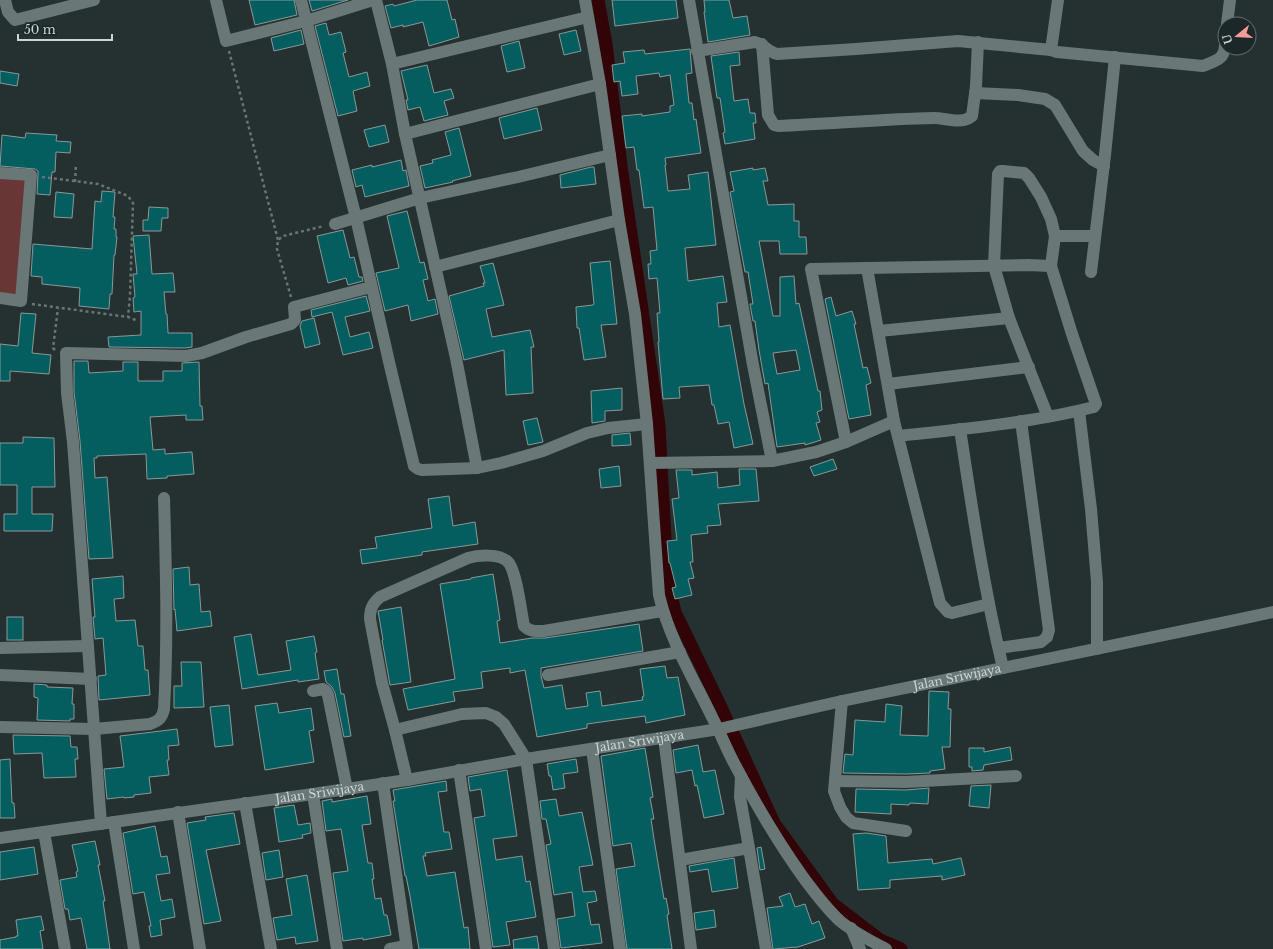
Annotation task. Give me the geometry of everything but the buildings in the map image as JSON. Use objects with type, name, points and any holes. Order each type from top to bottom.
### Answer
[{"type":"street","points":[[5,0],[8,12],[15,20],[49,5],[94,0]]},
{"type":"street","points":[[216,0],[226,41],[306,21],[374,0],[392,64],[405,134],[456,358],[477,468]]},
{"type":"street","points":[[301,0],[356,218],[414,466],[422,470],[477,468],[543,451],[587,434],[608,428],[647,424]]},
{"type":"street","points":[[585,0],[600,84],[619,220],[635,314],[647,424],[654,463],[658,596],[662,611],[680,652],[722,729],[741,776],[763,818],[818,896],[840,921],[870,941],[886,949]]},
{"type":"street","points":[[689,0],[753,365],[772,461]]},
{"type":"street","points":[[1051,50],[1058,0]]},
{"type":"street","points":[[1228,16],[1230,0]]},
{"type":"street","points":[[392,64],[588,17]]},
{"type":"street","points":[[697,51],[755,42],[762,44],[771,52],[777,54],[953,41],[978,42],[1051,50],[1057,52],[1203,66],[1219,59],[1222,56]]},
{"type":"street","points":[[762,44],[768,115],[774,125],[778,126],[935,118],[962,120],[969,119],[972,116],[975,93],[978,42]]},
{"type":"street","points":[[1091,272],[1115,57]]},
{"type":"street","points":[[405,134],[600,84]]},
{"type":"street","points":[[975,93],[1018,95],[1045,99],[1055,105],[1083,151],[1093,160],[1104,166]]},
{"type":"street","points":[[335,224],[420,198],[610,155]]},
{"type":"street","points":[[898,436],[1022,421],[1079,411],[1094,407],[1096,404],[1051,266],[1055,236],[1051,219],[1041,197],[1024,173],[1000,171],[998,174],[994,266],[1010,318],[1048,416]]},
{"type":"street","points":[[0,173],[31,175],[21,301],[0,298]]},
{"type":"street","points":[[435,267],[619,220]]},
{"type":"street","points":[[1055,236],[1095,236]]},
{"type":"street","points":[[846,442],[811,269],[938,266],[1051,266]]},
{"type":"street","points":[[867,268],[894,421],[940,602],[943,608],[952,614],[989,604]]},
{"type":"street","points":[[101,824],[73,442],[67,393],[66,353],[186,356],[198,354],[246,337],[291,324],[295,320],[294,307],[371,287]]},
{"type":"street","points":[[879,331],[1010,318]]},
{"type":"street","points":[[888,384],[1029,367]]},
{"type":"street","points":[[1079,411],[1091,509],[1097,582],[1097,649]]},
{"type":"street","points":[[654,463],[772,461],[816,452],[846,442],[894,421]]},
{"type":"street","points":[[999,648],[1041,642],[1047,637],[1048,630],[1022,421]]},
{"type":"street","points":[[960,429],[974,521],[989,604],[1003,668]]},
{"type":"street","points":[[0,727],[94,729],[150,724],[156,722],[163,716],[167,648],[164,498]]},
{"type":"street","points":[[407,780],[382,683],[370,619],[370,610],[373,603],[380,597],[468,558],[479,555],[503,559],[508,563],[514,575],[524,626],[532,631],[544,631],[662,611]]},
{"type":"street","name":"Jalan Sriwijaya","points":[[0,838],[407,780],[526,759],[722,729],[842,701],[1273,612]]},
{"type":"street","points":[[0,648],[88,646]]},
{"type":"street","points":[[548,675],[680,652]]},
{"type":"street","points":[[0,675],[91,679]]},
{"type":"street","points":[[314,691],[323,689],[328,695],[347,789]]},
{"type":"street","points":[[842,701],[834,791],[840,807],[853,823],[906,831]]},
{"type":"street","points":[[395,730],[462,714],[486,713],[504,724],[526,759],[554,949]]},
{"type":"street","points":[[664,738],[691,949]]},
{"type":"street","points":[[592,749],[620,949]]},
{"type":"street","points":[[459,770],[486,949]]},
{"type":"street","points":[[741,776],[740,797],[766,949]]},
{"type":"street","points":[[835,781],[906,782],[1016,776]]},
{"type":"street","points":[[384,783],[406,948],[390,949]]},
{"type":"street","points":[[313,794],[337,949]]},
{"type":"street","points":[[245,803],[271,949]]},
{"type":"street","points":[[178,812],[200,949]]},
{"type":"street","points":[[114,822],[134,949]]},
{"type":"street","points":[[44,832],[65,949]]},
{"type":"street","points":[[680,860],[748,848]]},
{"type":"street","points":[[851,928],[860,949]]},
{"type":"path","points":[[226,41],[278,240],[277,249],[294,307]]},
{"type":"path","points":[[75,182],[76,164]]},
{"type":"path","points":[[31,175],[98,184],[128,196],[133,203],[128,317]]},
{"type":"path","points":[[278,240],[283,236],[335,224]]},
{"type":"path","points":[[21,301],[35,305],[128,317],[138,322]]},
{"type":"path","points":[[58,308],[53,348],[56,352],[66,353]]},
{"type":"shaded area","points":[[0,175],[31,179],[22,302],[0,299]]},
{"type":"waterway","points":[[598,0],[606,44],[621,166],[659,425],[669,587],[675,612],[720,705],[774,823],[833,904],[880,940],[901,949]]}]
